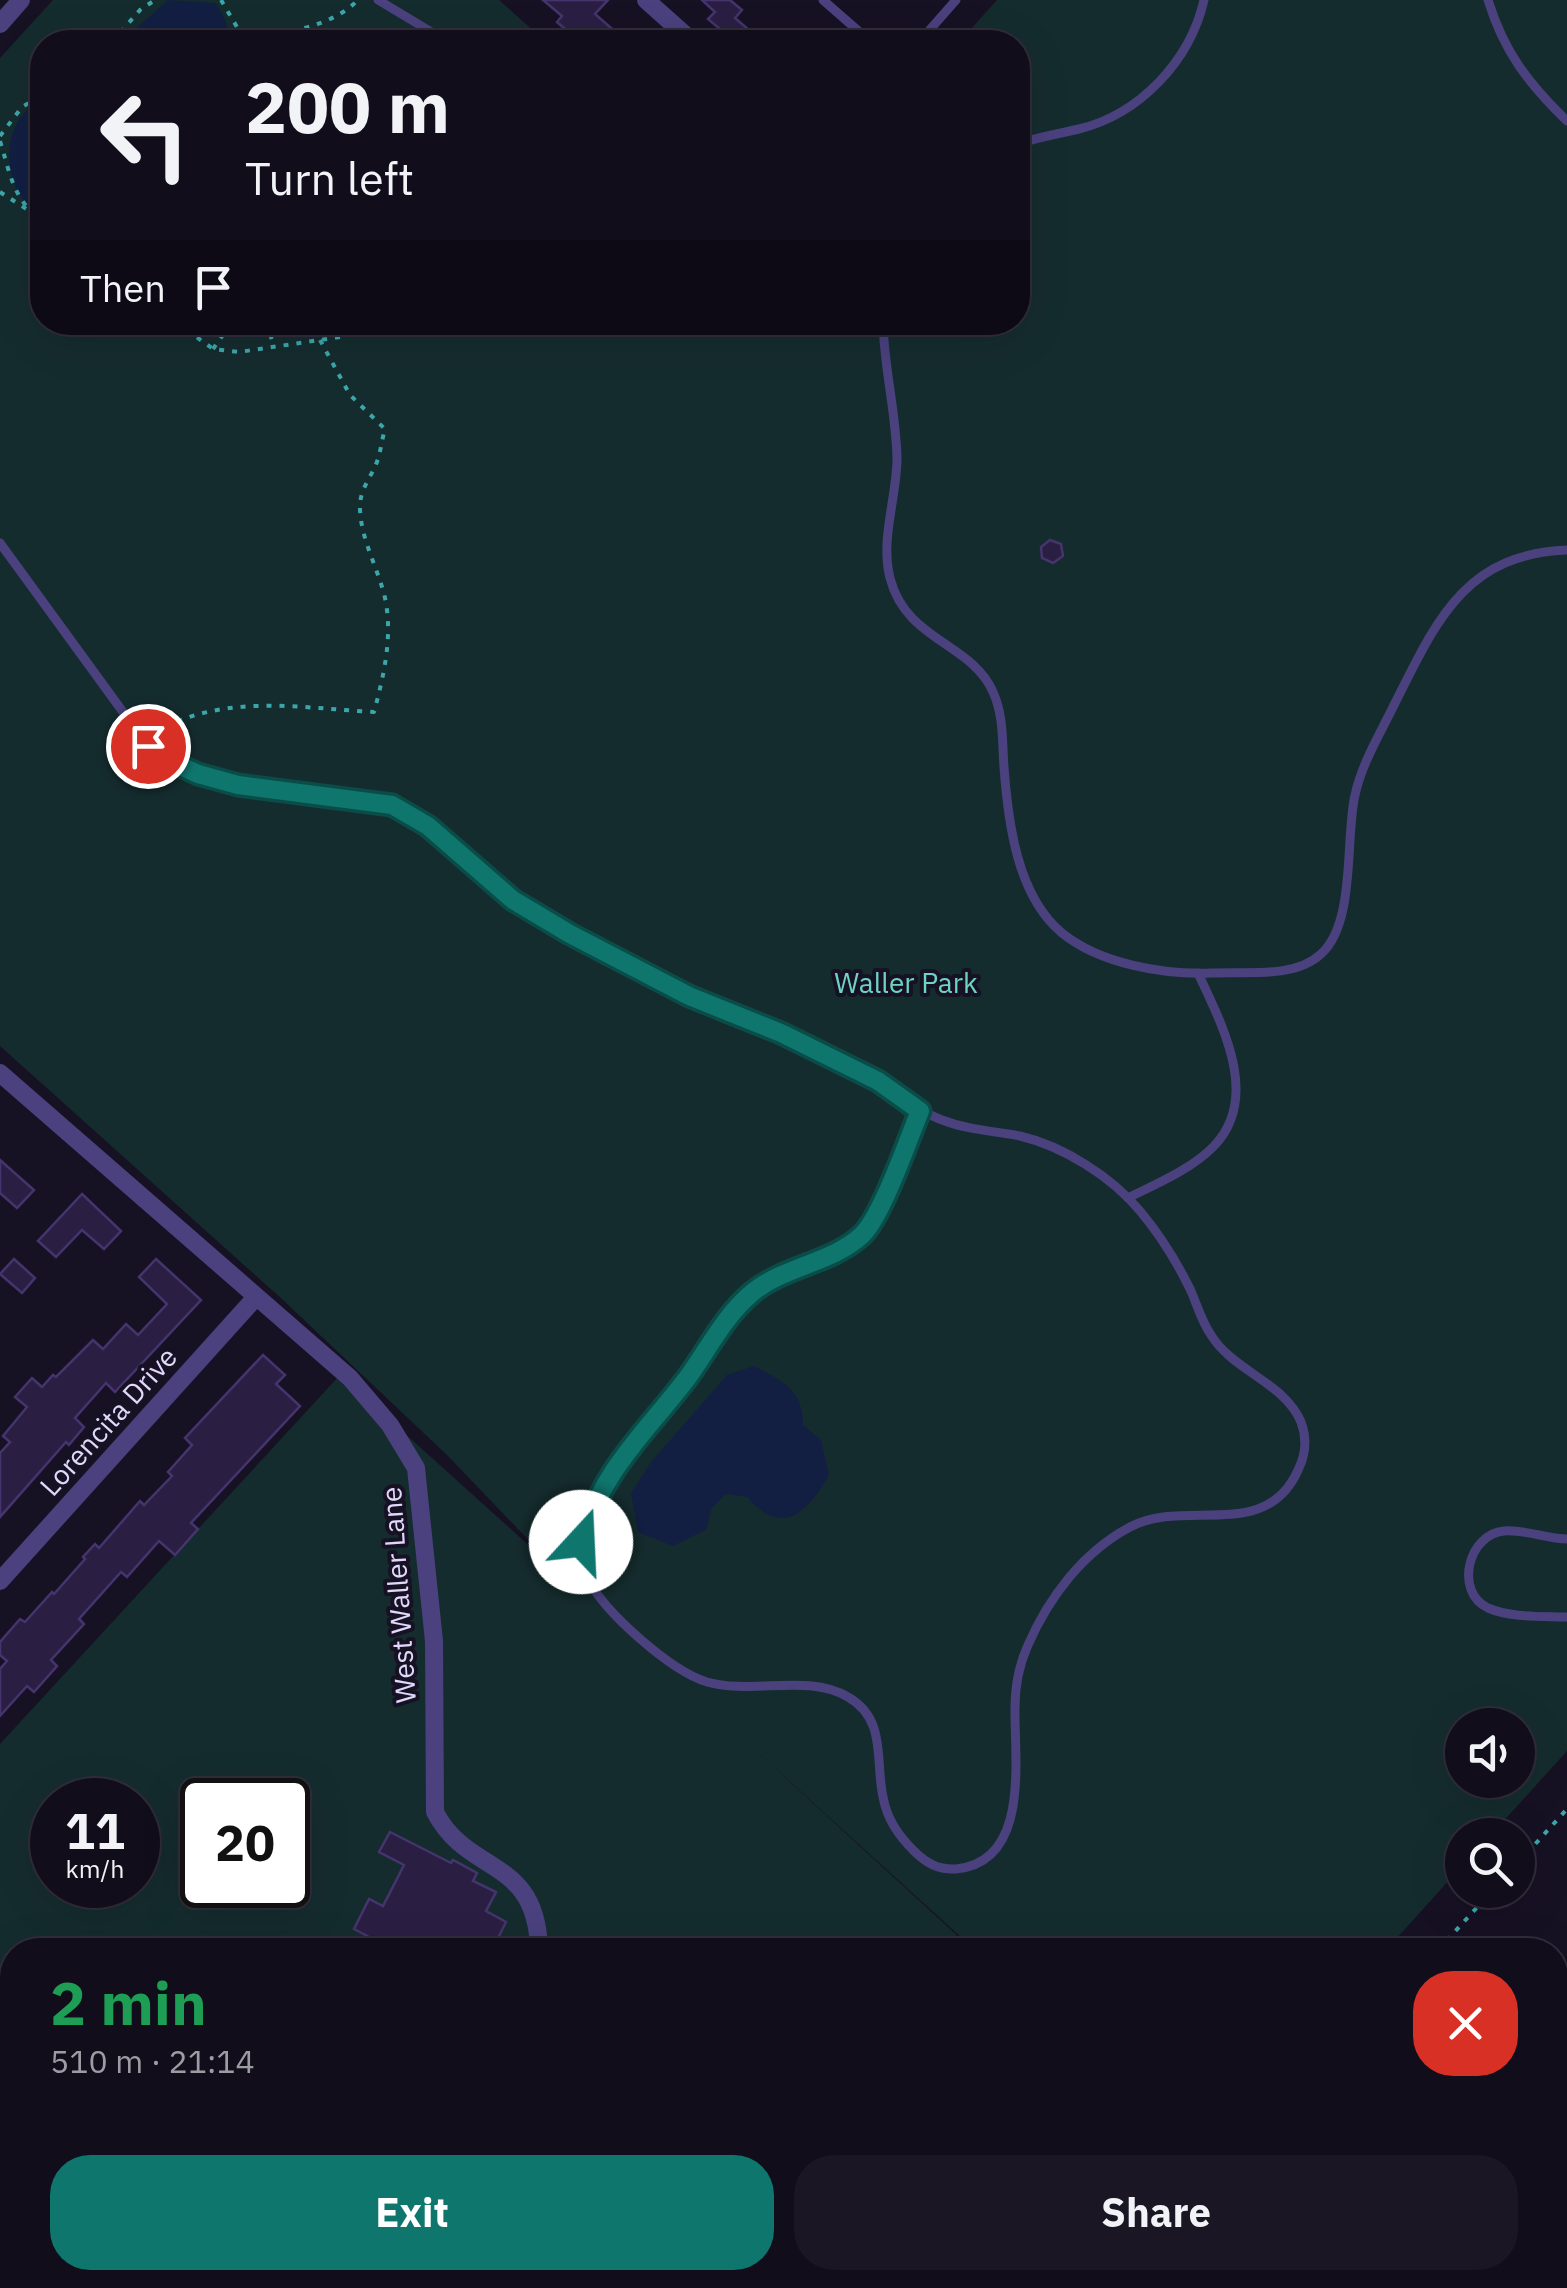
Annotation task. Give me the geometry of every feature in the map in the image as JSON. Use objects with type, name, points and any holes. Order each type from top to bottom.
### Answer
[{"type":"street","points":[[0,24],[21,0]]},
{"type":"street","points":[[646,0],[680,30]]},
{"type":"street","name":"West Waller Lane","points":[[0,1073],[350,1378],[390,1425],[416,1468],[434,1641],[436,1812],[444,1827],[468,1850],[506,1872],[526,1894],[538,1938]]},
{"type":"street","name":"Lorencita Drive","points":[[0,1582],[256,1298]]},
{"type":"lane","points":[[378,0],[428,30]]},
{"type":"lane","points":[[823,0],[857,30]]},
{"type":"lane","points":[[930,30],[956,0]]},
{"type":"lane","points":[[1030,140],[1112,116],[1154,88],[1188,42],[1204,0]]},
{"type":"lane","points":[[1488,0],[1499,35],[1531,86],[1567,121]]},
{"type":"lane","points":[[884,335],[897,460],[886,559],[890,579],[900,604],[916,623],[968,662],[993,690],[1001,718],[1010,817],[1026,882],[1039,907],[1059,931],[1083,948],[1115,962],[1198,974],[1296,968],[1317,958],[1332,944],[1347,885],[1354,796],[1364,766],[1426,641],[1460,591],[1490,570],[1520,557],[1567,550]]},
{"type":"lane","points":[[0,543],[148,746],[168,760],[198,774],[238,785],[392,805],[428,826],[513,900],[570,934],[689,996],[781,1033],[878,1081],[920,1111],[975,1130],[1027,1137],[1102,1176],[1128,1198],[1173,1254],[1212,1340],[1298,1414],[1305,1432],[1305,1450],[1292,1483],[1266,1506],[1243,1515],[1153,1517],[1121,1532],[1085,1560],[1057,1592],[1018,1667],[1016,1773],[1010,1825],[995,1850],[977,1863],[951,1870],[928,1864],[908,1845],[890,1818],[881,1789],[878,1739],[861,1706],[841,1692],[822,1688],[723,1685],[699,1680],[658,1654],[604,1602],[588,1579],[581,1542],[588,1518],[612,1471],[736,1309],[777,1276],[830,1254],[863,1234],[890,1184],[920,1111]]},
{"type":"lane","points":[[1128,1198],[1212,1148],[1228,1128],[1236,1108],[1237,1086],[1230,1049],[1198,974]]},
{"type":"lane","points":[[1567,1539],[1502,1530],[1477,1545],[1468,1564],[1470,1589],[1486,1607],[1533,1616],[1567,1617]]},
{"type":"path","points":[[124,30],[155,0]]},
{"type":"path","points":[[221,0],[237,30]]},
{"type":"path","points":[[294,30],[334,18],[358,0]]},
{"type":"path","points":[[30,102],[22,107],[0,138],[11,182],[30,211]]},
{"type":"path","points":[[0,192],[30,212]]},
{"type":"path","points":[[194,335],[213,348],[239,352],[342,335]]},
{"type":"path","points":[[213,348],[222,335]]},
{"type":"path","points":[[270,335],[274,346]]},
{"type":"path","points":[[148,746],[162,728],[209,709],[267,706],[374,712],[383,680],[387,626],[384,597],[368,551],[360,510],[361,492],[377,462],[385,429],[350,395],[320,340]]},
{"type":"path","points":[[1535,1844],[1567,1809]]},
{"type":"path","points":[[1449,1938],[1476,1908]]},
{"type":"green space","name":"Waller Park","points":[[53,0],[499,0],[533,30],[30,30],[30,335],[1030,335],[1030,30],[970,30],[997,0],[1567,0],[1567,1751],[1535,1786],[1535,1708],[1445,1708],[1445,1798],[1524,1798],[1506,1818],[1445,1818],[1445,1885],[1397,1938],[962,1938],[742,1738],[960,1938],[0,1938],[0,1744],[340,1375],[565,1578],[448,1456],[283,1300],[0,1046],[0,58]]},
{"type":"water","points":[[168,0],[215,3],[228,30],[134,30]]},
{"type":"water","points":[[30,108],[30,205],[16,187],[9,158],[20,118]]},
{"type":"water","points":[[754,1366],[789,1388],[799,1403],[803,1425],[821,1440],[829,1475],[821,1489],[803,1509],[783,1518],[760,1509],[747,1497],[726,1494],[711,1509],[707,1529],[673,1546],[638,1532],[631,1493],[651,1462],[727,1375]]},
{"type":"building","points":[[543,0],[608,0],[595,14],[613,30],[566,30],[557,22],[562,16]]},
{"type":"building","points":[[702,0],[730,0],[742,10],[735,18],[749,30],[721,30],[708,19],[715,12]]},
{"type":"building","points":[[1050,540],[1061,544],[1063,556],[1053,563],[1042,558],[1041,547]]},
{"type":"building","points":[[0,1160],[34,1190],[17,1208],[0,1193]]},
{"type":"building","points":[[82,1194],[121,1231],[104,1249],[82,1230],[56,1257],[38,1241]]},
{"type":"building","points":[[14,1259],[35,1278],[22,1293],[0,1274]]},
{"type":"building","points":[[156,1259],[201,1300],[115,1392],[106,1383],[75,1418],[84,1427],[0,1517],[0,1453],[10,1442],[3,1436],[27,1407],[15,1397],[32,1378],[42,1387],[53,1375],[56,1377],[93,1340],[103,1349],[126,1324],[138,1335],[167,1304],[139,1277]]},
{"type":"building","points":[[263,1355],[285,1375],[276,1384],[300,1406],[191,1523],[198,1529],[175,1555],[159,1541],[127,1577],[121,1572],[79,1619],[84,1624],[51,1660],[57,1666],[34,1692],[27,1686],[0,1716],[0,1669],[7,1661],[0,1655],[0,1642],[20,1619],[25,1622],[54,1594],[95,1544],[99,1548],[140,1501],[144,1505],[172,1476],[168,1472],[192,1445],[185,1438]]},
{"type":"building","points":[[390,1832],[477,1873],[473,1881],[496,1892],[486,1911],[506,1922],[498,1938],[371,1938],[354,1929],[369,1899],[383,1906],[404,1865],[379,1852]]},
{"type":"route","points":[[148,746],[198,774],[238,785],[392,805],[428,826],[513,900],[570,934],[689,996],[781,1033],[878,1081],[920,1111],[890,1184],[863,1234],[830,1254],[777,1276],[736,1309],[692,1372],[612,1471],[588,1518],[581,1542]]}]
